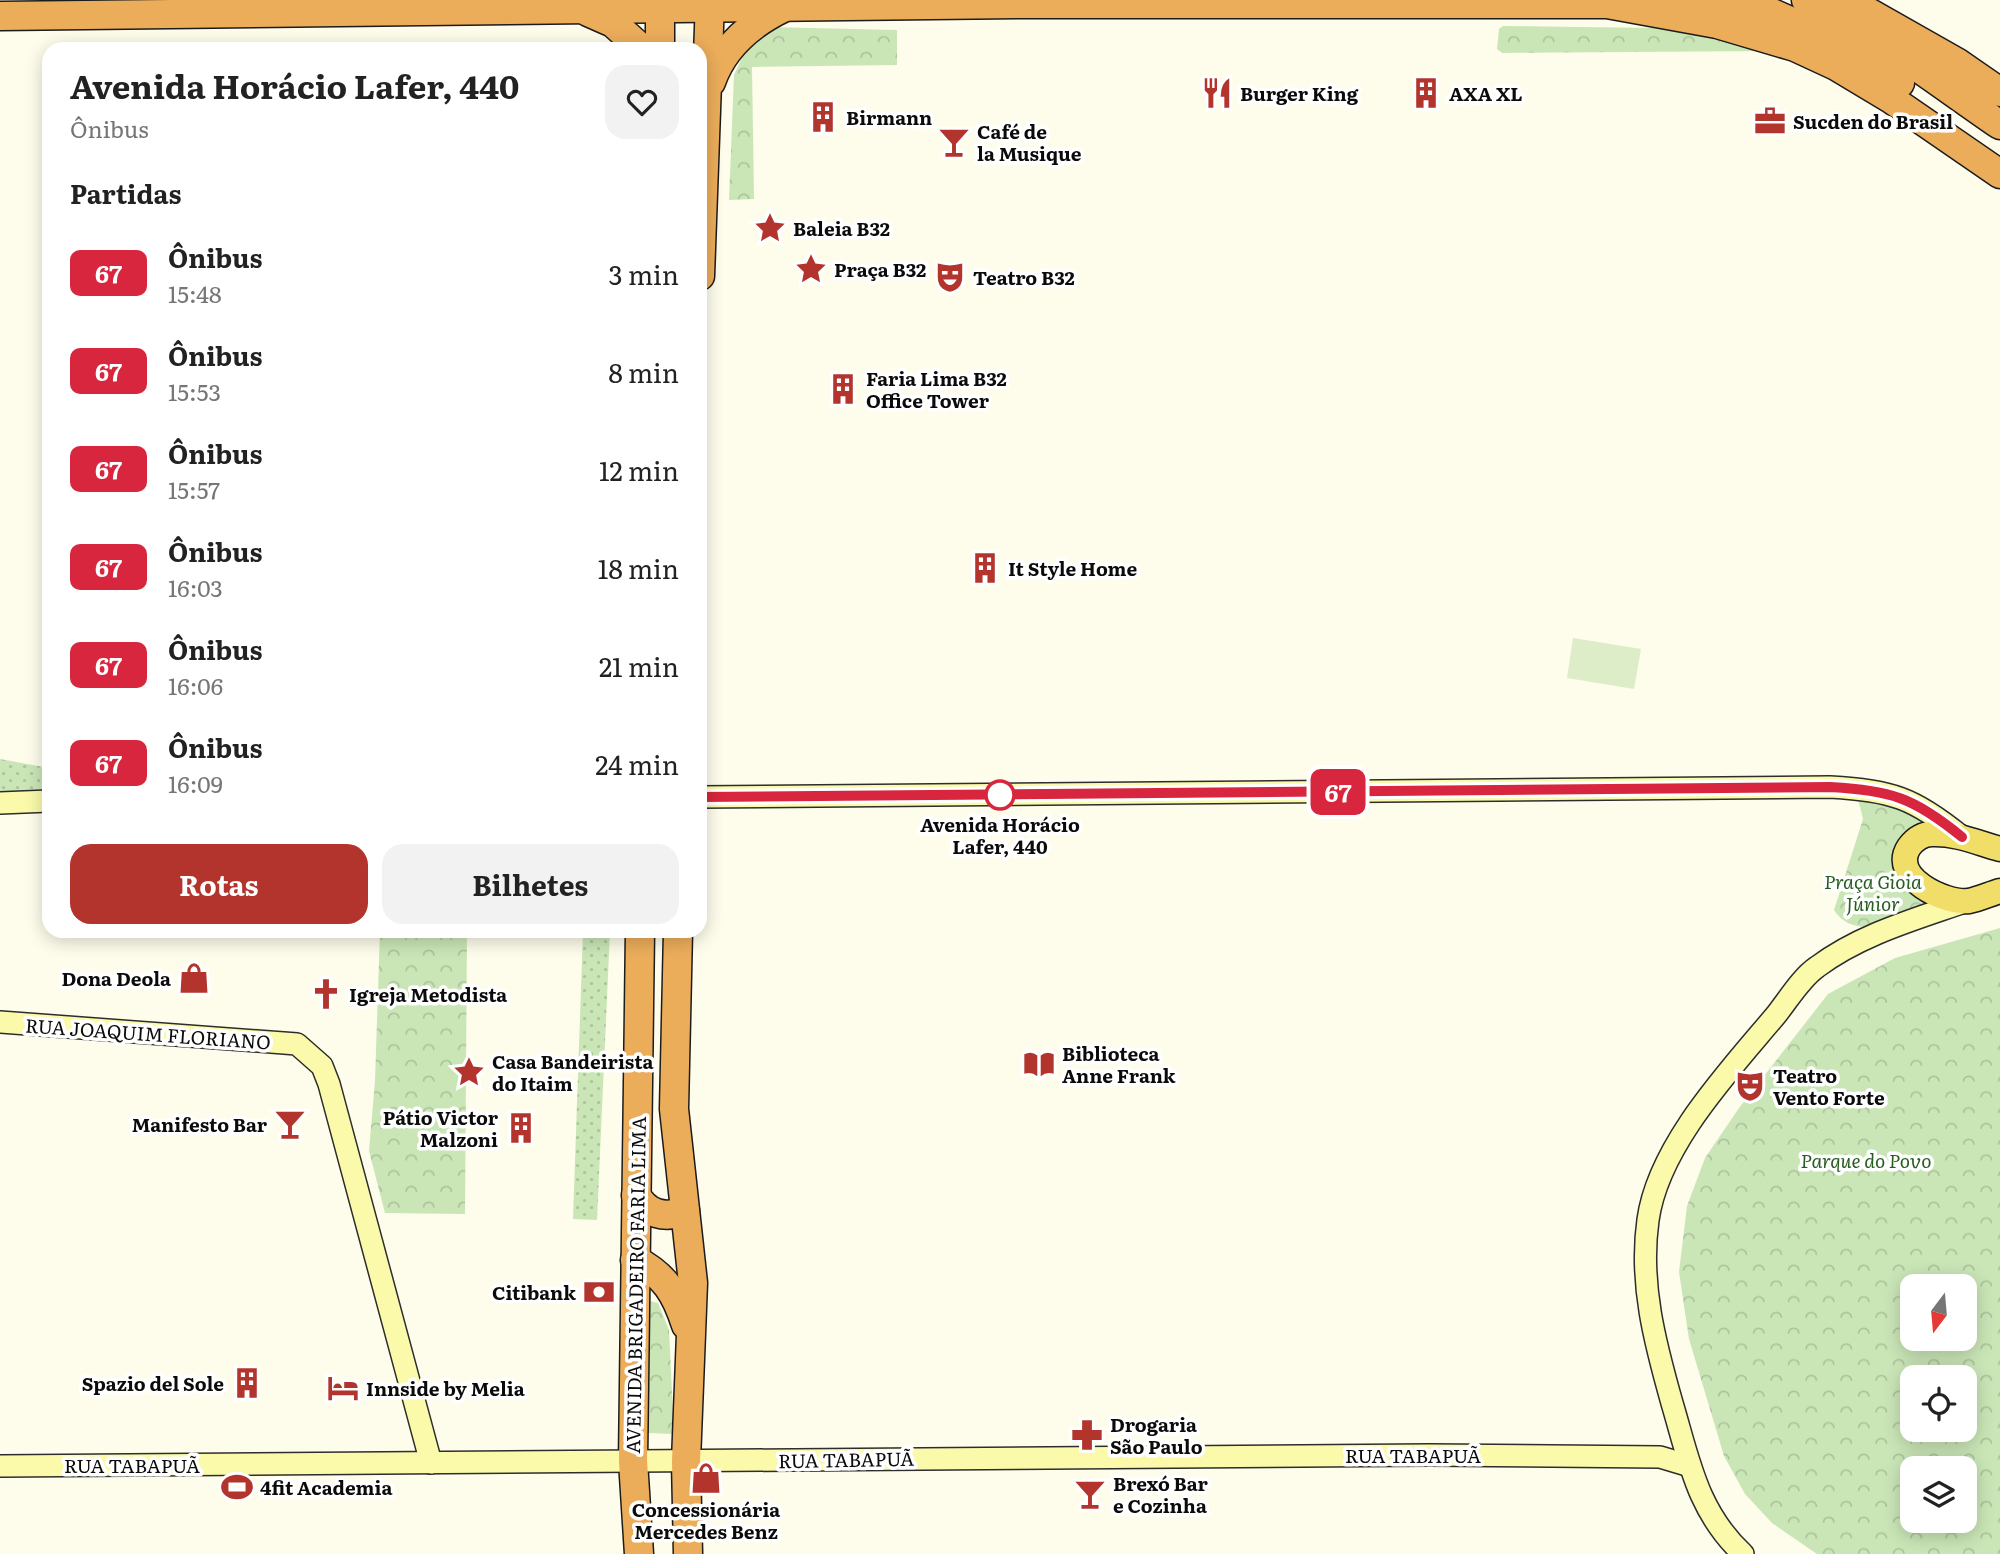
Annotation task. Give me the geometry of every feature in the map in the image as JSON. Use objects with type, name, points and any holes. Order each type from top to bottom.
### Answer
[{"type":"highway","points":[[0,16],[572,8],[660,4],[785,7],[1352,2],[1607,4],[1652,0]]},
{"type":"highway","points":[[1666,0],[1756,5],[1835,41],[2000,149]]},
{"type":"highway","points":[[1806,0],[1845,20],[2000,125]]},
{"type":"highway","points":[[1847,0],[1947,56],[2000,92]]},
{"type":"highway","points":[[660,4],[660,42]]},
{"type":"highway","points":[[707,95],[710,4]]},
{"type":"highway","points":[[1607,4],[1717,24],[1795,47],[1836,66],[1891,99],[2000,174]]},
{"type":"highway","points":[[707,95],[714,74],[739,37],[760,20],[785,7]]},
{"type":"highway","points":[[572,8],[613,23],[634,42]]},
{"type":"highway","name":"AVENIDA BRIGADEIRO FARIA LIMA","points":[[639,1554],[633,1461],[640,938]]},
{"type":"highway","name":"AVENIDA BRIGADEIRO FARIA LIMA","points":[[678,938],[674,1109],[693,1283],[686,1461],[688,1554]]},
{"type":"highway","points":[[636,1195],[647,1209],[656,1213],[675,1214],[685,1211]]},
{"type":"highway","points":[[635,1260],[656,1272],[674,1293],[691,1341]]},
{"type":"main road","points":[[2000,849],[1962,837],[1922,836],[1910,847],[1904,863],[1906,870],[1921,886],[1967,901],[2000,891]]},
{"type":"street","points":[[707,797],[1830,787],[1894,793],[1923,807],[1962,837]]},
{"type":"street","points":[[0,803],[42,801]]},
{"type":"street","points":[[1743,1554],[1727,1539],[1700,1499],[1651,1324],[1645,1268],[1648,1219],[1659,1180],[1682,1135],[1815,968],[1891,928],[1967,901]]},
{"type":"street","name":"RUA JOAQUIM FLORIANO","points":[[0,1022],[297,1044],[322,1066],[430,1463]]},
{"type":"street","name":"RUA TABAPUÃ","points":[[0,1466],[1604,1455],[1660,1457],[1690,1466]]},
{"type":"green space","points":[[1503,26],[1659,28],[1730,40],[1770,51],[1502,53],[1497,49],[1499,29]]},
{"type":"green space","points":[[768,27],[897,30],[897,65],[752,67],[754,199],[729,200],[734,75],[747,47]]},
{"type":"green space","points":[[1573,638],[1641,649],[1634,689],[1567,678]]},
{"type":"green space","points":[[0,759],[42,767],[42,797],[0,797]]},
{"type":"green space","name":"Praça Gioia Júnior","points":[[1857,795],[1882,798],[1933,825],[1898,850],[1944,904],[1885,925],[1870,927],[1856,926],[1844,921],[1834,910],[1863,819]]},
{"type":"green space","name":"Parque do Povo","points":[[2000,928],[2000,1554],[1817,1554],[1772,1523],[1745,1494],[1724,1456],[1689,1339],[1679,1272],[1687,1206],[1705,1158],[1739,1108],[1828,994],[1895,958]]},
{"type":"green space","points":[[380,938],[467,938],[465,1214],[385,1213],[369,1151],[375,1081]]},
{"type":"green space","points":[[583,938],[610,938],[597,1220],[573,1219]]},
{"type":"green space","points":[[642,1299],[658,1303],[669,1330],[674,1434],[648,1433]]},
{"type":"bus line","name":"67","points":[[707,797],[1627,791],[1830,787],[1894,793],[1923,807],[1962,837]]},
{"type":"place","name":"Burger King","points":[[1217,93]]},
{"type":"place","name":"AXA XL","points":[[1426,93]]},
{"type":"place","name":"Birmann","points":[[823,117]]},
{"type":"place","name":"Sucden do Brasil","points":[[1770,121]]},
{"type":"place","name":"Café de la Musique","points":[[954,142]]},
{"type":"place","name":"Baleia B32","points":[[770,228]]},
{"type":"place","name":"Praça B32","points":[[811,269]]},
{"type":"place","name":"Teatro B32","points":[[950,277]]},
{"type":"place","name":"Faria Lima B32 Office Tower","points":[[843,389]]},
{"type":"place","name":"It Style Home","points":[[985,568]]},
{"type":"place","name":"Avenida Horácio Lafer, 440","points":[[1000,795]]},
{"type":"place","name":"Dona Deola","points":[[194,978]]},
{"type":"place","name":"Igreja Metodista","points":[[326,994]]},
{"type":"place","name":"Biblioteca Anne Frank","points":[[1039,1064]]},
{"type":"place","name":"Casa Bandeirista do Itaim","points":[[469,1072]]},
{"type":"place","name":"Teatro Vento Forte","points":[[1750,1086]]},
{"type":"place","name":"Manifesto Bar","points":[[290,1124]]},
{"type":"place","name":"Pátio Victor Malzoni","points":[[521,1128]]},
{"type":"place","name":"Citibank","points":[[599,1292]]},
{"type":"place","name":"Spazio del Sole","points":[[247,1383]]},
{"type":"place","name":"Innside by Melia","points":[[343,1388]]},
{"type":"place","name":"Drogaria São Paulo","points":[[1087,1435]]},
{"type":"place","name":"Concessionária Mercedes Benz","points":[[706,1478]]},
{"type":"place","name":"4fit Academia","points":[[237,1487]]},
{"type":"place","name":"Brexó Bar e Cozinha","points":[[1090,1494]]}]
